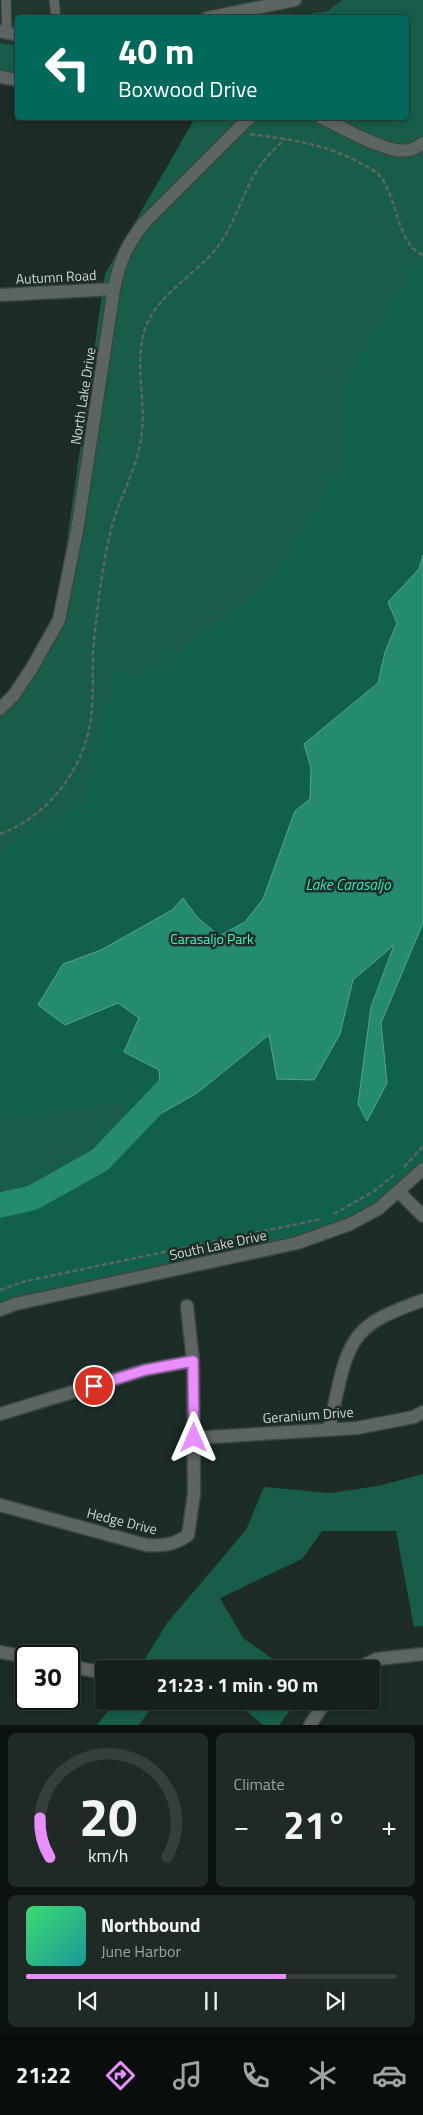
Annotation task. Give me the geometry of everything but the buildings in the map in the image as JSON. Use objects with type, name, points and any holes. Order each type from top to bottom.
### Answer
[{"type":"street","points":[[222,15],[295,0]]},
{"type":"street","points":[[0,77],[15,80]]},
{"type":"street","name":"North Lake Drive","points":[[0,709],[14,695],[32,668],[59,620],[77,532],[114,289],[121,260],[130,242],[144,223],[247,120]]},
{"type":"street","points":[[326,120],[400,151],[410,150],[423,143]]},
{"type":"street","name":"Autumn Road","points":[[0,295],[114,289]]},
{"type":"street","name":"South Lake Drive","points":[[0,1310],[16,1304],[297,1243],[350,1224],[378,1209],[423,1169]]},
{"type":"street","points":[[399,1192],[423,1216]]},
{"type":"street","points":[[329,1429],[347,1357],[358,1335],[385,1315],[423,1300]]},
{"type":"street","name":"Hedge Drive","points":[[0,1505],[146,1544],[162,1546],[178,1542],[188,1534],[192,1516],[194,1438],[193,1361],[187,1306]]},
{"type":"street","points":[[0,1414],[145,1370],[193,1361]]},
{"type":"street","name":"Geranium Drive","points":[[194,1438],[357,1428],[414,1417],[423,1412]]},
{"type":"street","points":[[0,1652],[15,1655]]},
{"type":"street","points":[[375,1660],[423,1654]]},
{"type":"street","points":[[80,1668],[95,1671]]},
{"type":"street","points":[[310,1725],[320,1710]]},
{"type":"lane","points":[[6,0],[8,33]]},
{"type":"lane","points":[[54,0],[56,15]]},
{"type":"path","points":[[233,132],[311,142],[355,160],[378,174],[390,191],[409,243],[423,255]]},
{"type":"path","points":[[0,834],[18,828],[41,811],[66,783],[81,752],[91,720],[96,618],[106,553],[116,514],[138,452],[142,432],[140,364],[143,335],[157,306],[215,249],[232,223],[256,172],[269,154],[284,139]]},
{"type":"path","points":[[0,1290],[26,1280],[310,1223],[326,1217],[374,1191],[400,1170],[423,1146]]},
{"type":"shaded area","points":[[0,0],[423,0],[409,97],[409,15],[15,15],[15,80],[0,77]]},
{"type":"shaded area","points":[[342,0],[423,0],[423,263],[418,264],[348,375],[345,462],[264,590],[145,675],[114,673],[86,801],[0,852],[0,704],[56,618],[105,274],[194,120],[409,120],[409,15],[302,15],[328,11]]},
{"type":"shaded area","points":[[0,43],[15,46],[15,85],[0,82]]},
{"type":"shaded area","points":[[121,1102],[140,1120],[120,1143],[0,1219],[0,1112],[7,1119]]},
{"type":"shaded area","points":[[423,1474],[423,1626],[414,1627],[396,1531],[322,1531],[302,1559],[220,1598],[243,1638],[274,1660],[144,1660],[167,1623],[246,1530],[264,1487],[330,1493],[378,1486]]},
{"type":"shaded area","points":[[109,1710],[150,1710],[139,1725],[97,1725]]},
{"type":"shaded area","points":[[246,1710],[290,1710],[279,1725],[263,1725]]},
{"type":"green space","name":"Carasaljo Park","points":[[423,220],[423,1169],[350,1224],[0,1311],[0,709]]},
{"type":"water","name":"Lake Carasaljo","points":[[423,555],[423,923],[381,1023],[387,1083],[367,1121],[358,1104],[371,1007],[394,945],[353,980],[340,1034],[314,1080],[277,1079],[269,1035],[197,1093],[162,1113],[159,1070],[124,1052],[139,1018],[118,1003],[65,1025],[38,1005],[63,964],[101,950],[172,910],[183,898],[197,917],[219,936],[245,922],[263,899],[295,811],[310,799],[311,768],[304,744],[378,683],[385,652],[397,623],[388,602],[419,569]]},
{"type":"waterway","points":[[0,1205],[32,1198],[100,1160],[184,1072]]},
{"type":"route","points":[[94,1386],[145,1370],[193,1361],[194,1438]]}]
